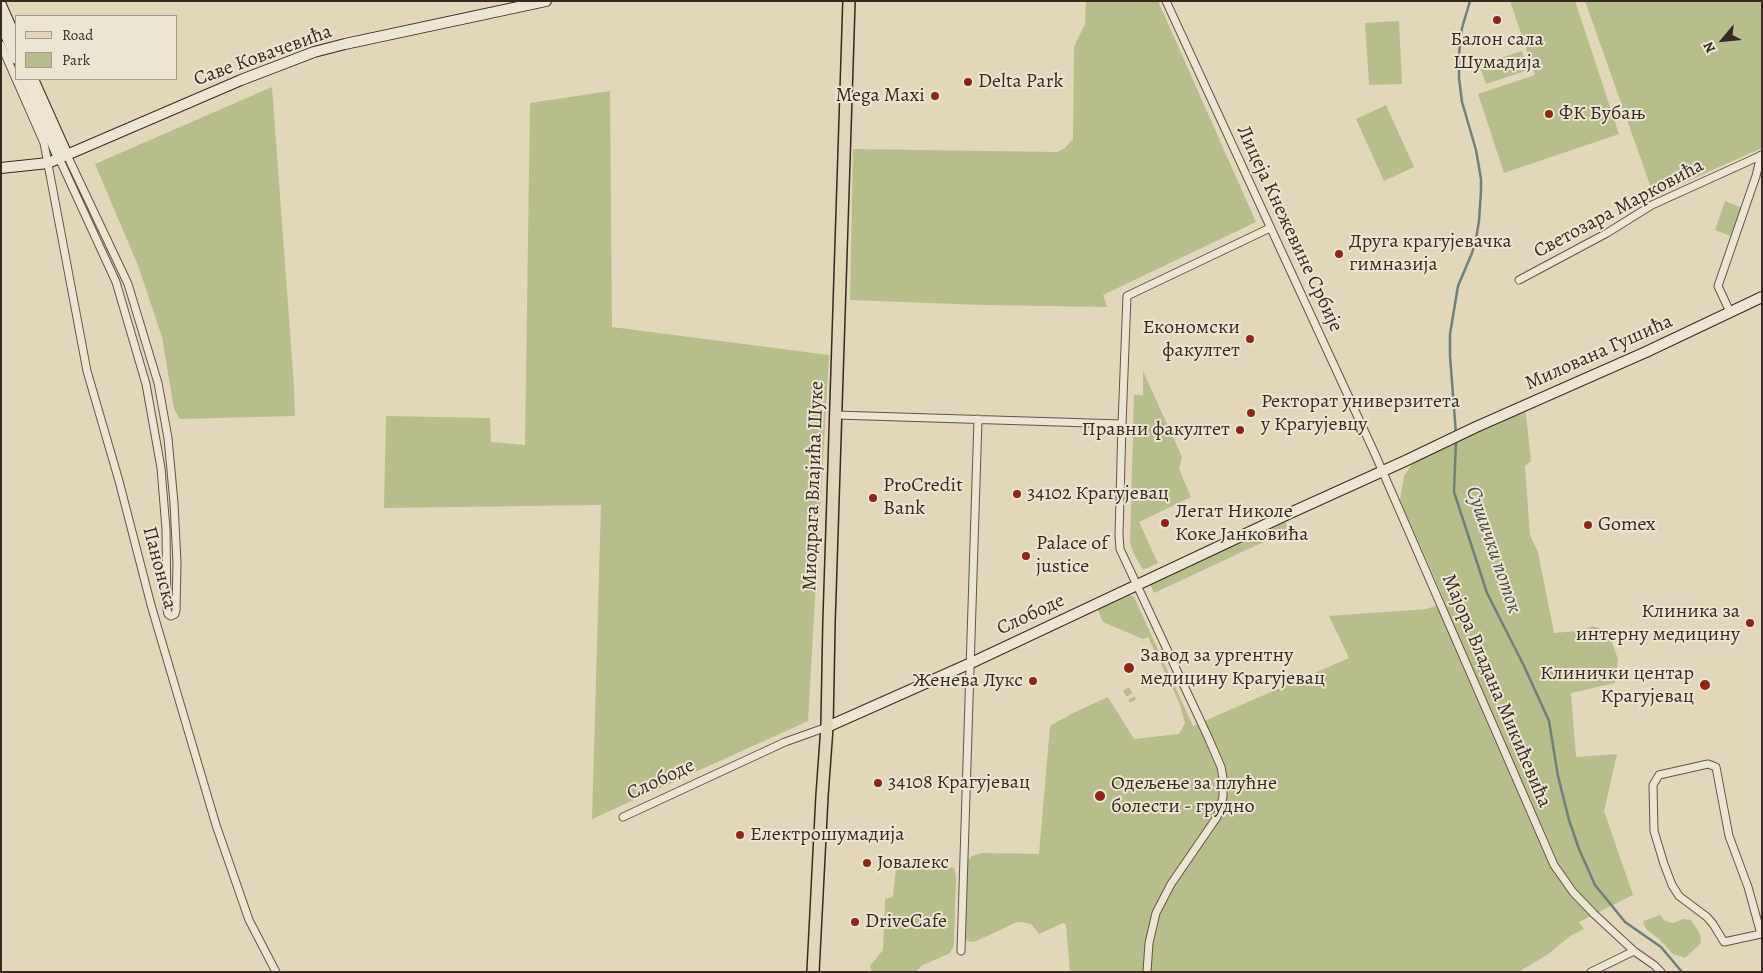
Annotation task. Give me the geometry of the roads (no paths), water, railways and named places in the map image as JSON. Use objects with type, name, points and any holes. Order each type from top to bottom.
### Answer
[{"type":"main road","name":"Миодрага Влајића Шуке","points":[[813,972],[827,727],[849,1]]},
{"type":"street","name":"Саве Ковачевића","points":[[1,168],[48,163],[240,80],[314,52],[546,1]]},
{"type":"street","name":"Лицеја Кнежевине Србије","points":[[1166,1],[1383,471]]},
{"type":"street","points":[[1,4],[15,37]]},
{"type":"street","points":[[1,23],[15,57]]},
{"type":"street","name":"Панонска","points":[[1,45],[15,77]]},
{"type":"street","name":"Панонска","points":[[16,80],[44,143],[87,371],[119,481],[151,605],[216,825],[246,912],[276,972]]},
{"type":"street","points":[[25,80],[63,156],[128,284],[158,383],[168,438],[174,503],[177,563],[176,610],[175,614],[171,616],[168,614],[167,608],[166,529],[161,468],[146,384],[116,282],[63,156],[33,80]]},
{"type":"street","points":[[1730,312],[1718,286],[1759,177],[1762,155]]},
{"type":"street","name":"Светозара Марковића","points":[[1519,280],[1606,233],[1652,205],[1762,155]]},
{"type":"street","points":[[1146,972],[1149,943],[1156,913],[1171,884],[1217,817],[1221,806],[1224,778],[1216,756],[1119,542],[1127,296],[1270,228]]},
{"type":"street","name":"Милована Гушића","points":[[1451,439],[1646,352],[1762,297]]},
{"type":"street","points":[[836,415],[1122,424]]},
{"type":"street","points":[[961,951],[978,419]]},
{"type":"street","name":"Слободе","points":[[623,817],[785,742],[827,727],[971,663],[1451,439]]},
{"type":"street","name":"Мајора Владана Микићевића","points":[[1383,471],[1554,865],[1573,892],[1594,914],[1660,972]]},
{"type":"street","points":[[1708,764],[1716,767],[1729,836],[1748,888],[1761,934],[1724,942],[1713,924],[1678,896],[1664,864],[1654,831],[1653,785],[1659,776],[1708,764]]},
{"type":"street","points":[[1591,972],[1634,951]]},
{"type":"waterway","name":"Сушички поток","points":[[1456,434],[1450,334],[1458,286],[1476,239],[1481,191],[1476,150],[1462,102],[1459,78],[1462,28],[1470,1]]},
{"type":"waterway","name":"Сушички поток","points":[[1456,440],[1454,492],[1487,593],[1549,721],[1558,776],[1569,820],[1579,849],[1595,885],[1625,922],[1661,947],[1682,972]]},
{"type":"tunnel","points":[[1126,689],[1133,701]]},
{"type":"place","name":"Балон сала Шумадија","points":[[1497,20]]},
{"type":"place","name":"Delta Park","points":[[968,82]]},
{"type":"place","name":"Mega Maxi","points":[[935,96]]},
{"type":"place","name":"ФК Бубањ","points":[[1549,114]]},
{"type":"place","name":"Друга крагујевачка гимназија","points":[[1339,254]]},
{"type":"place","name":"Економски факултет","points":[[1250,339]]},
{"type":"place","name":"Ректорат универзитета у Крагујевцу","points":[[1251,413]]},
{"type":"place","name":"Правни факултет","points":[[1240,430]]},
{"type":"place","name":"34102 Крагујевац","points":[[1017,494]]},
{"type":"place","name":"ProCredit Bank","points":[[873,498]]},
{"type":"place","name":"Легат Николе Коке Јанковића","points":[[1165,523]]},
{"type":"place","name":"Gomex","points":[[1588,525]]},
{"type":"place","name":"Palace of justice","points":[[1026,556]]},
{"type":"place","name":"Клиника за интерну медицину","points":[[1750,623]]},
{"type":"place","name":"Завод за ургентну медицину Крагујевац","points":[[1129,668]]},
{"type":"place","name":"Женева Лукс","points":[[1033,681]]},
{"type":"place","name":"Клинички центар Крагујевац","points":[[1705,685]]},
{"type":"place","name":"34108 Крагујевац","points":[[878,783]]},
{"type":"place","name":"Одељење за плућне болести - грудно","points":[[1100,796]]},
{"type":"place","name":"Електрошумадија","points":[[740,835]]},
{"type":"place","name":"Јовалекс","points":[[867,863]]},
{"type":"place","name":"DriveCafe","points":[[855,922]]}]
